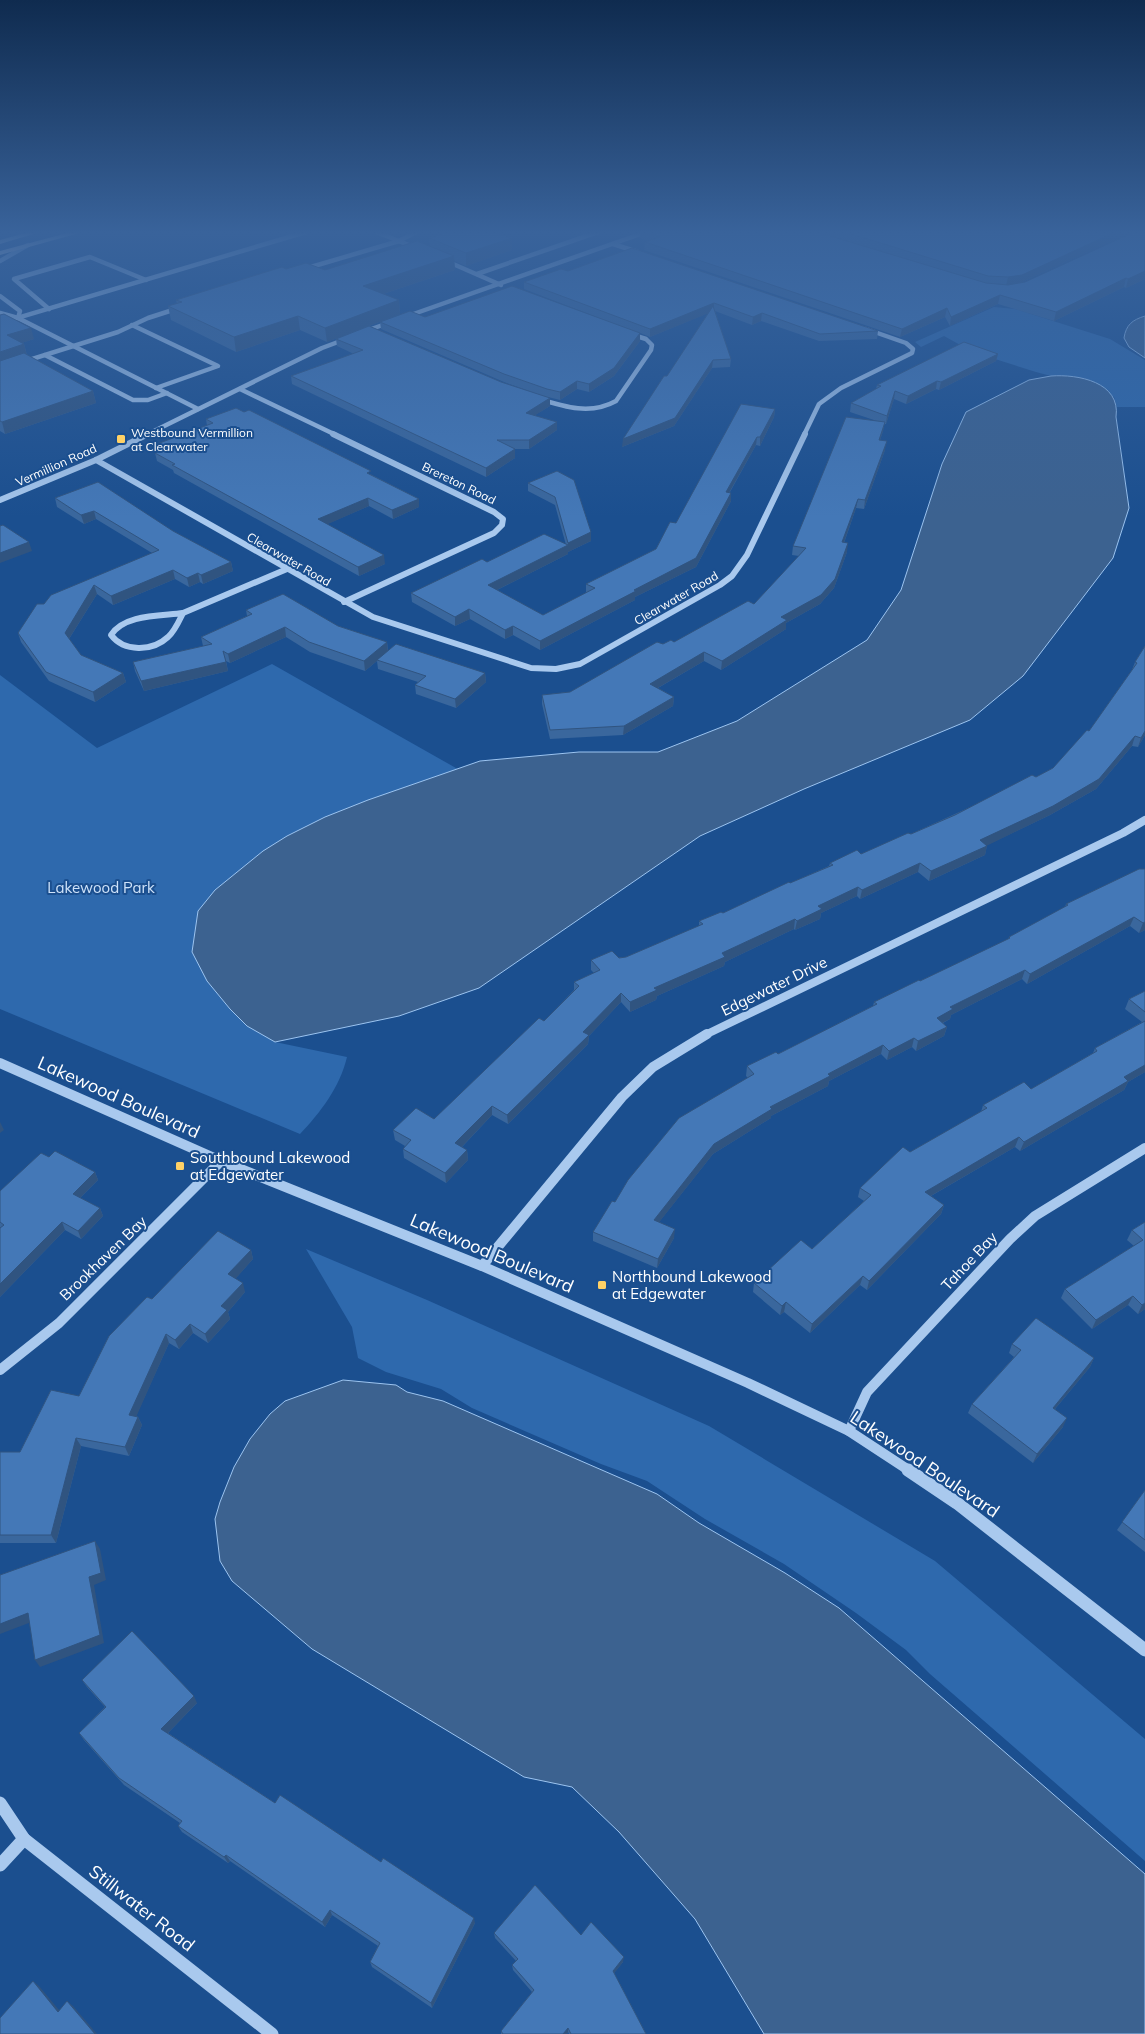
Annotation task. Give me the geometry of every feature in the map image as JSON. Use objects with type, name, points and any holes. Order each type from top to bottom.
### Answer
[{"type":"street","points":[[36,327],[198,409]]},
{"type":"street","points":[[0,369],[130,327]]},
{"type":"street","points":[[134,327],[218,366],[156,388]]},
{"type":"street","name":"Vermillion Road","points":[[0,500],[96,460],[322,348],[376,327]]},
{"type":"street","name":"Clearwater Road","points":[[96,460],[373,617],[531,668],[563,670],[580,664],[705,595],[732,576],[747,555],[819,404],[840,388],[912,353],[913,349],[906,343],[863,328]]},
{"type":"street","points":[[370,329],[378,332]]},
{"type":"street","points":[[531,396],[580,409],[608,406],[616,401],[651,350],[652,345],[646,340],[628,333]]},
{"type":"street","points":[[45,355],[133,400],[148,400],[167,393]]},
{"type":"street","name":"Brereton Road","points":[[240,389],[494,512],[503,519],[502,525],[494,533],[344,602]]},
{"type":"street","points":[[183,613],[167,638],[156,645],[141,648],[125,648],[115,642],[111,635],[116,627],[128,621],[183,613],[287,569]]},
{"type":"street","name":"Edgewater Drive","points":[[482,1266],[622,1097],[653,1067],[701,1037],[1123,833],[1145,820]]},
{"type":"street","name":"Lakewood Boulevard","points":[[0,1063],[221,1161],[482,1266],[748,1383],[849,1431],[957,1503],[1145,1650]]},
{"type":"street","name":"Tahoe Bay","points":[[849,1431],[867,1392],[1010,1238],[1035,1216],[1145,1148]]},
{"type":"street","name":"Brookhaven Bay","points":[[0,1370],[59,1323],[221,1161]]},
{"type":"street","name":"Stillwater Road","points":[[0,1803],[24,1839],[272,2034]]},
{"type":"street","points":[[0,1865],[24,1839]]},
{"type":"green space","points":[[949,327],[1072,327],[1110,339],[1145,360],[1145,407],[1117,407],[1114,397],[1072,376],[1051,376],[1036,372],[973,352],[944,336],[921,347],[915,342]]},
{"type":"green space","name":"Lakewood Park","points":[[272,664],[463,772],[418,784],[374,799],[330,816],[287,836],[275,1042],[347,1057],[340,1079],[328,1099],[300,1134],[0,1009],[0,675],[97,748]]},
{"type":"green space","points":[[306,1249],[427,1300],[709,1426],[935,1561],[1145,1739],[1145,1861],[930,1674],[906,1650],[784,1564],[705,1519],[647,1481],[601,1464],[472,1408],[441,1389],[386,1372],[358,1358],[352,1327]]},
{"type":"shaded area","points":[[1128,327],[1145,327],[1145,358],[1129,347],[1124,338]]},
{"type":"shaded area","points":[[1051,376],[1085,379],[1105,388],[1112,396],[1116,405],[1116,417],[1129,508],[1113,558],[1023,676],[970,720],[804,789],[700,836],[479,988],[399,1016],[275,1042],[247,1026],[207,981],[192,952],[198,911],[215,890],[263,851],[287,836],[325,817],[368,800],[480,761],[579,752],[658,752],[737,721],[867,640],[901,590],[942,464],[966,412],[1029,380]]},
{"type":"shaded area","points":[[343,1380],[396,1385],[407,1392],[443,1401],[657,1494],[699,1523],[785,1573],[839,1608],[1145,1874],[1145,2034],[764,2034],[695,1919],[619,1832],[572,1787],[524,1777],[312,1649],[232,1581],[220,1561],[215,1519],[234,1467],[250,1439],[270,1414],[285,1401]]},
{"type":"building","points":[[0,327],[31,328],[7,335],[24,344],[0,352]]},
{"type":"building","points":[[213,327],[265,327],[234,337]]},
{"type":"building","points":[[371,327],[501,382],[550,398],[526,413],[557,422],[529,440],[497,440],[515,449],[486,468],[291,376],[363,350],[336,339]]},
{"type":"building","points":[[392,327],[623,327],[640,333],[614,368],[589,384],[577,381],[560,392],[504,374]]},
{"type":"building","points":[[699,327],[720,327],[731,359],[713,360],[675,418],[623,439],[664,376],[667,376]]},
{"type":"building","points":[[800,327],[866,327],[878,331],[820,334]]},
{"type":"building","points":[[964,342],[998,354],[908,396],[895,391],[887,416],[851,403],[881,386],[877,385]]},
{"type":"building","points":[[24,353],[93,391],[2,422],[0,421],[0,361]]},
{"type":"building","points":[[741,404],[775,409],[726,492],[731,493],[696,558],[540,641],[513,626],[505,630],[469,609],[455,617],[411,593],[482,559],[487,562],[544,534],[568,545],[488,585],[543,615],[595,588],[586,584],[656,549],[670,522],[676,523]]},
{"type":"building","points":[[236,408],[244,412],[249,410],[371,471],[367,473],[419,499],[392,510],[368,498],[318,519],[384,555],[358,567],[172,465],[175,464],[155,453],[166,449],[157,444],[213,423],[206,419]]},
{"type":"building","points":[[846,417],[885,422],[879,440],[887,441],[865,500],[858,499],[842,542],[848,543],[835,579],[821,595],[781,617],[787,620],[722,661],[704,652],[650,684],[674,697],[624,726],[550,730],[542,695],[570,692],[657,642],[663,644],[671,640],[674,642],[748,601],[754,604],[806,548],[793,546]]},
{"type":"building","points":[[557,471],[574,480],[591,532],[568,543],[555,497],[528,483]]},
{"type":"building","points":[[98,482],[173,531],[231,562],[201,575],[198,573],[187,578],[173,570],[111,596],[94,585],[65,633],[81,655],[123,673],[93,692],[46,672],[18,633],[37,604],[44,604],[51,595],[159,550],[94,511],[81,515],[55,498]]},
{"type":"building","points":[[3,525],[29,542],[0,553],[0,526]]},
{"type":"building","points":[[283,594],[338,626],[387,642],[364,661],[309,642],[285,627],[228,654],[223,651],[226,662],[141,681],[133,662],[212,644],[201,637],[252,614],[246,610]]},
{"type":"building","points":[[396,644],[485,673],[455,699],[415,685],[426,676],[377,660]]},
{"type":"building","points":[[1145,646],[1145,731],[1141,738],[1135,736],[1099,779],[1053,806],[980,840],[987,846],[931,871],[920,863],[862,890],[858,887],[818,906],[822,909],[797,921],[795,919],[722,953],[725,957],[654,988],[657,990],[630,1002],[621,993],[583,1032],[589,1035],[507,1115],[492,1106],[455,1143],[467,1150],[445,1173],[403,1149],[411,1140],[393,1130],[416,1108],[434,1119],[539,1018],[544,1021],[579,986],[574,982],[600,970],[591,960],[612,951],[619,958],[626,957],[703,924],[699,921],[721,912],[723,913],[789,882],[833,865],[830,863],[857,850],[861,854],[908,833],[911,834],[955,815],[1032,775],[1036,777],[1053,768],[1087,730],[1089,731],[1137,663],[1135,662]]},
{"type":"building","points":[[1139,869],[1145,869],[1145,922],[1143,923],[1134,917],[1030,974],[1025,970],[950,1007],[953,1009],[937,1018],[947,1027],[918,1041],[914,1038],[889,1051],[883,1045],[828,1074],[830,1076],[770,1107],[772,1109],[714,1144],[654,1220],[675,1229],[658,1259],[593,1232],[612,1201],[615,1202],[628,1180],[679,1118],[754,1074],[747,1066],[776,1052],[778,1054],[877,1004],[874,1002],[1010,938],[1068,905],[1066,904]]},
{"type":"building","points":[[1145,991],[1145,1012],[1129,999]]},
{"type":"building","points":[[1145,1021],[1145,1065],[1124,1077],[1128,1081],[1024,1142],[1019,1137],[925,1192],[944,1205],[869,1281],[863,1276],[812,1324],[786,1302],[782,1306],[754,1283],[801,1240],[812,1249],[871,1195],[860,1188],[903,1147],[910,1152],[987,1108],[983,1105],[1024,1082],[1031,1089],[1097,1051],[1095,1048]]},
{"type":"building","points":[[55,1151],[95,1172],[73,1194],[100,1208],[78,1231],[62,1222],[0,1284],[0,1228],[4,1225],[0,1222],[0,1191],[41,1153],[49,1157]]},
{"type":"building","points":[[1145,1222],[1145,1303],[1142,1305],[1133,1296],[1096,1320],[1065,1289],[1143,1240],[1132,1230]]},
{"type":"building","points":[[218,1231],[251,1250],[228,1274],[243,1283],[221,1306],[227,1310],[205,1334],[190,1324],[175,1340],[166,1334],[129,1415],[138,1417],[125,1447],[76,1438],[51,1535],[0,1535],[0,1452],[20,1452],[51,1390],[79,1396],[109,1336],[147,1297],[152,1299]]},
{"type":"building","points":[[1036,1318],[1094,1358],[1053,1408],[1067,1418],[1037,1454],[972,1404],[1021,1350],[1012,1344]]},
{"type":"building","points":[[1145,1490],[1145,1540],[1122,1522]]},
{"type":"building","points":[[95,1541],[101,1573],[89,1577],[100,1635],[35,1660],[28,1613],[0,1624],[0,1575]]},
{"type":"building","points":[[132,1631],[194,1696],[161,1729],[275,1803],[280,1795],[381,1862],[383,1858],[474,1918],[431,2003],[370,1962],[380,1943],[330,1910],[322,1922],[226,1855],[224,1857],[178,1826],[182,1821],[119,1778],[79,1733],[106,1707],[82,1680]]},
{"type":"building","points":[[535,1885],[581,1935],[591,1922],[624,1957],[613,1971],[646,2034],[571,2034],[568,2028],[563,2034],[503,2034],[501,2031],[534,1990],[512,1965],[518,1959],[494,1933]]},
{"type":"building","points":[[33,1981],[58,2012],[67,2001],[95,2034],[0,2034],[0,2018]]},
{"type":"place","name":"Westbound Vermillion at Clearwater","points":[[121,439]]},
{"type":"place","name":"Southbound Lakewood at Edgewater","points":[[180,1166]]},
{"type":"place","name":"Northbound Lakewood at Edgewater","points":[[602,1285]]}]
